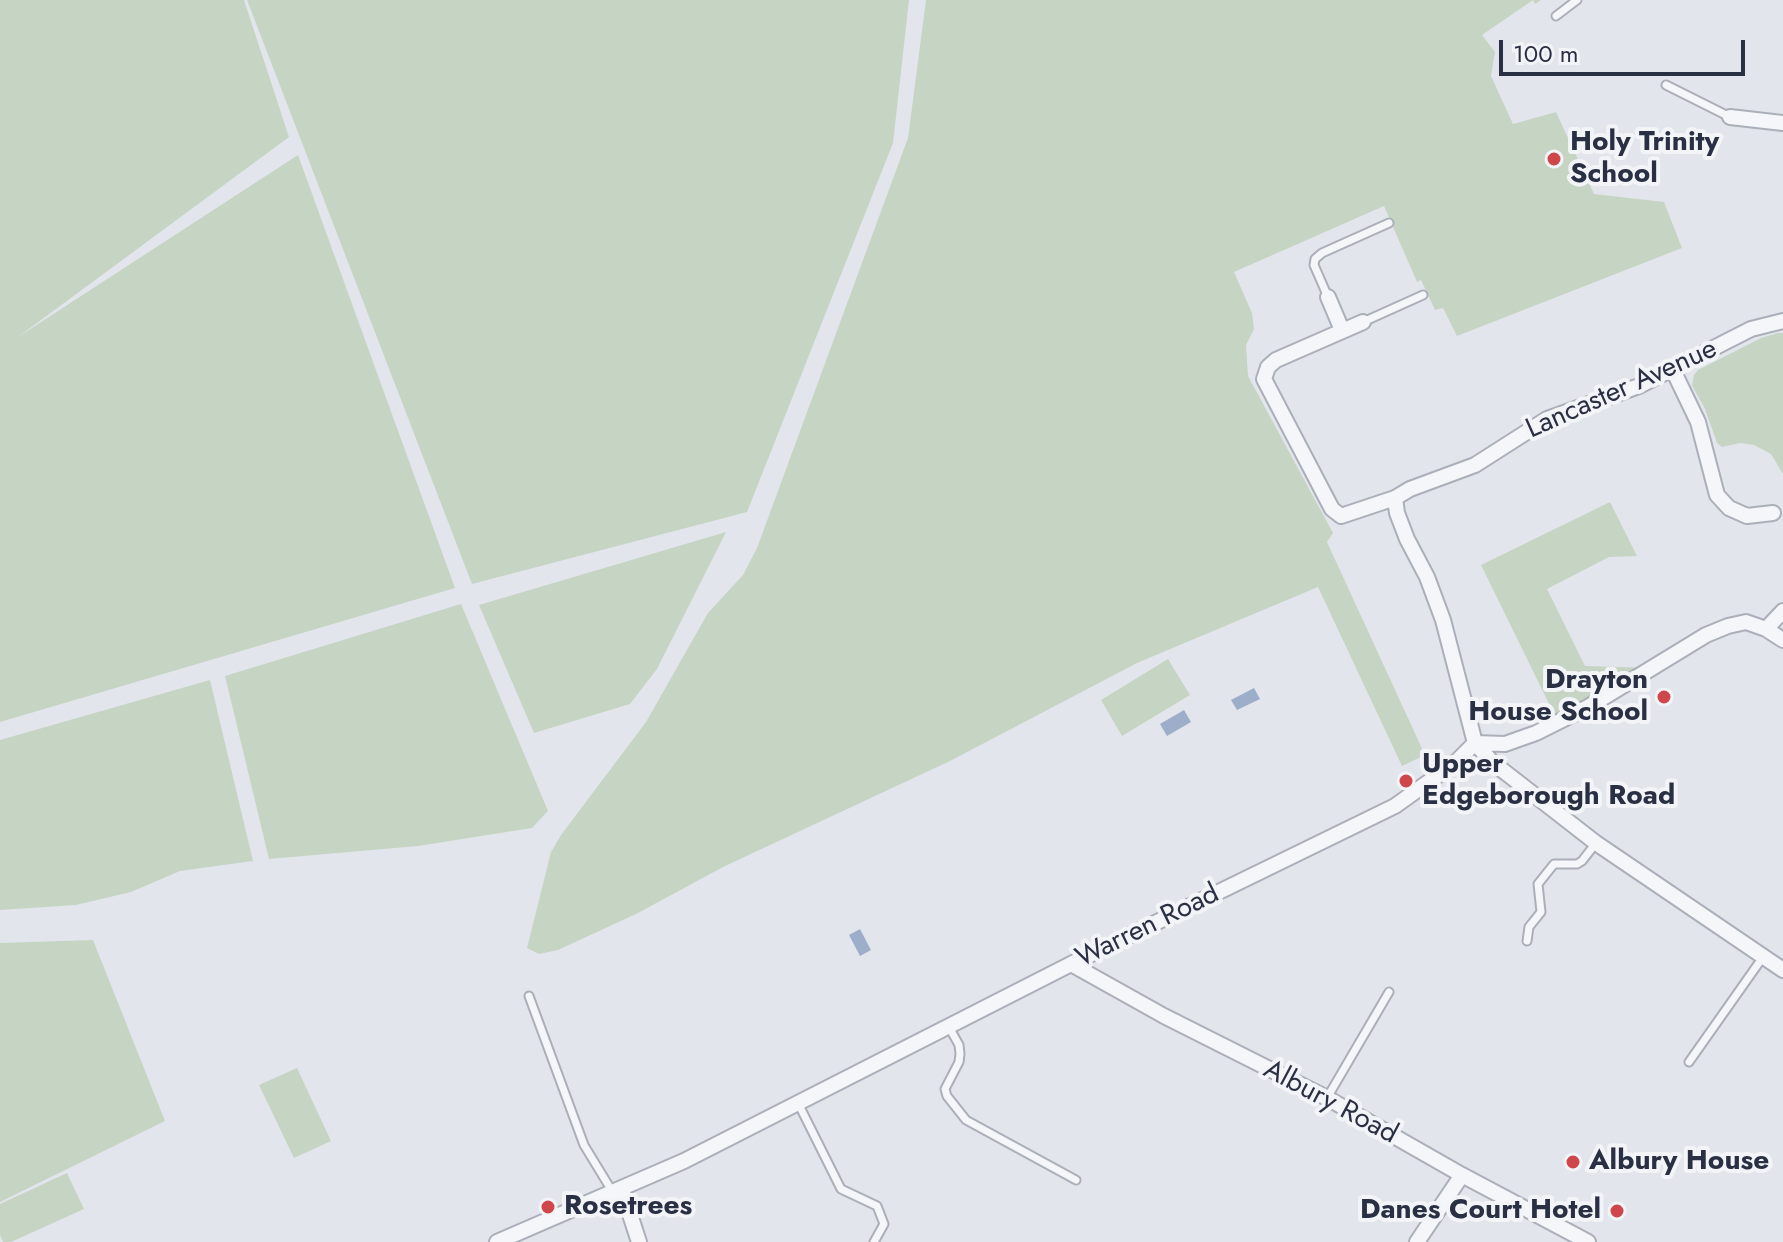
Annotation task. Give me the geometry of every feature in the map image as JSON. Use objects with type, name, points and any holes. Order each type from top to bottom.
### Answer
[{"type":"street","points":[[1730,117],[1783,123]]},
{"type":"street","points":[[1328,297],[1342,330],[1363,322]]},
{"type":"street","name":"Lancaster Avenue","points":[[1342,330],[1276,360],[1268,367],[1264,379],[1335,513],[1348,515],[1475,465],[1547,419],[1673,370],[1751,329],[1783,321]]},
{"type":"street","points":[[1673,370],[1698,422],[1717,495],[1729,508],[1747,516],[1773,513]]},
{"type":"street","points":[[1395,498],[1407,539],[1427,577],[1443,620],[1475,743],[1492,762],[1596,843],[1783,970]]},
{"type":"street","points":[[1766,629],[1783,611]]},
{"type":"street","points":[[1475,743],[1505,744],[1536,733],[1588,707],[1706,635],[1738,622],[1766,629],[1783,640]]},
{"type":"street","name":"Warren Road","points":[[497,1242],[617,1192],[799,1105],[1071,964],[1395,806],[1455,763],[1475,743]]},
{"type":"street","name":"Albury Road","points":[[1071,964],[1164,1016],[1327,1098],[1588,1242]]},
{"type":"street","points":[[1417,1242],[1462,1175]]},
{"type":"street","points":[[617,1192],[639,1242]]},
{"type":"lane","points":[[1556,16],[1577,0]]},
{"type":"lane","points":[[1666,85],[1730,117]]},
{"type":"lane","points":[[1328,297],[1314,265],[1315,259],[1389,223]]},
{"type":"lane","points":[[1363,322],[1423,295]]},
{"type":"lane","points":[[1527,941],[1529,927],[1541,912],[1538,884],[1554,864],[1577,864],[1596,843]]},
{"type":"lane","points":[[1689,1062],[1763,957]]},
{"type":"lane","points":[[1327,1098],[1389,992]]},
{"type":"lane","points":[[529,996],[584,1145],[617,1192]]},
{"type":"lane","points":[[949,1027],[959,1045],[960,1054],[945,1089],[966,1120],[1076,1180]]},
{"type":"lane","points":[[799,1105],[841,1189],[877,1206],[884,1224],[874,1242]]},
{"type":"green space","points":[[0,0],[244,0],[289,137],[18,337],[298,155],[455,588],[0,722]]},
{"type":"green space","points":[[247,0],[909,0],[893,143],[747,512],[472,584]]},
{"type":"green space","points":[[926,0],[1533,0],[1482,35],[1495,52],[1491,76],[1513,124],[1556,112],[1594,194],[1664,202],[1682,248],[1457,336],[1443,308],[1435,310],[1421,280],[1417,282],[1384,206],[1234,272],[1252,313],[1254,329],[1246,345],[1248,376],[1333,533],[1327,542],[1425,755],[1402,766],[1318,587],[1137,663],[950,761],[723,867],[638,913],[558,950],[539,954],[527,948],[551,852],[646,722],[708,613],[743,575],[757,548],[908,138]]},
{"type":"green space","points":[[1783,333],[1783,474],[1771,454],[1754,445],[1740,443],[1722,447],[1717,443],[1705,409],[1692,385],[1698,370],[1761,338]]},
{"type":"green space","points":[[1610,502],[1637,556],[1609,557],[1547,589],[1585,666],[1653,668],[1558,722],[1481,565]]},
{"type":"green space","points":[[726,532],[657,669],[630,704],[534,733],[479,605]]},
{"type":"green space","points":[[461,604],[548,811],[532,828],[418,846],[269,859],[225,676]]},
{"type":"green space","points":[[1168,659],[1190,695],[1122,736],[1101,700]]},
{"type":"green space","points":[[210,680],[253,861],[180,871],[131,892],[76,905],[0,910],[0,740]]},
{"type":"green space","points":[[93,940],[165,1121],[0,1202],[0,943]]},
{"type":"green space","points":[[297,1068],[331,1141],[294,1158],[259,1085]]},
{"type":"green space","points":[[67,1173],[84,1209],[11,1242],[3,1242],[0,1235],[0,1204]]},
{"type":"water","points":[[1254,688],[1260,699],[1237,710],[1231,700]]},
{"type":"water","points":[[1184,710],[1191,722],[1167,736],[1160,724]]},
{"type":"water","points":[[860,929],[871,950],[860,956],[849,935]]},
{"type":"place","name":"Holy Trinity School","points":[[1554,159]]},
{"type":"place","name":"Drayton House School","points":[[1664,697]]},
{"type":"place","name":"Upper Edgeborough Road","points":[[1406,781]]},
{"type":"place","name":"Albury House","points":[[1573,1162]]},
{"type":"place","name":"Rosetrees","points":[[548,1207]]},
{"type":"place","name":"Danes Court Hotel","points":[[1617,1211]]}]
